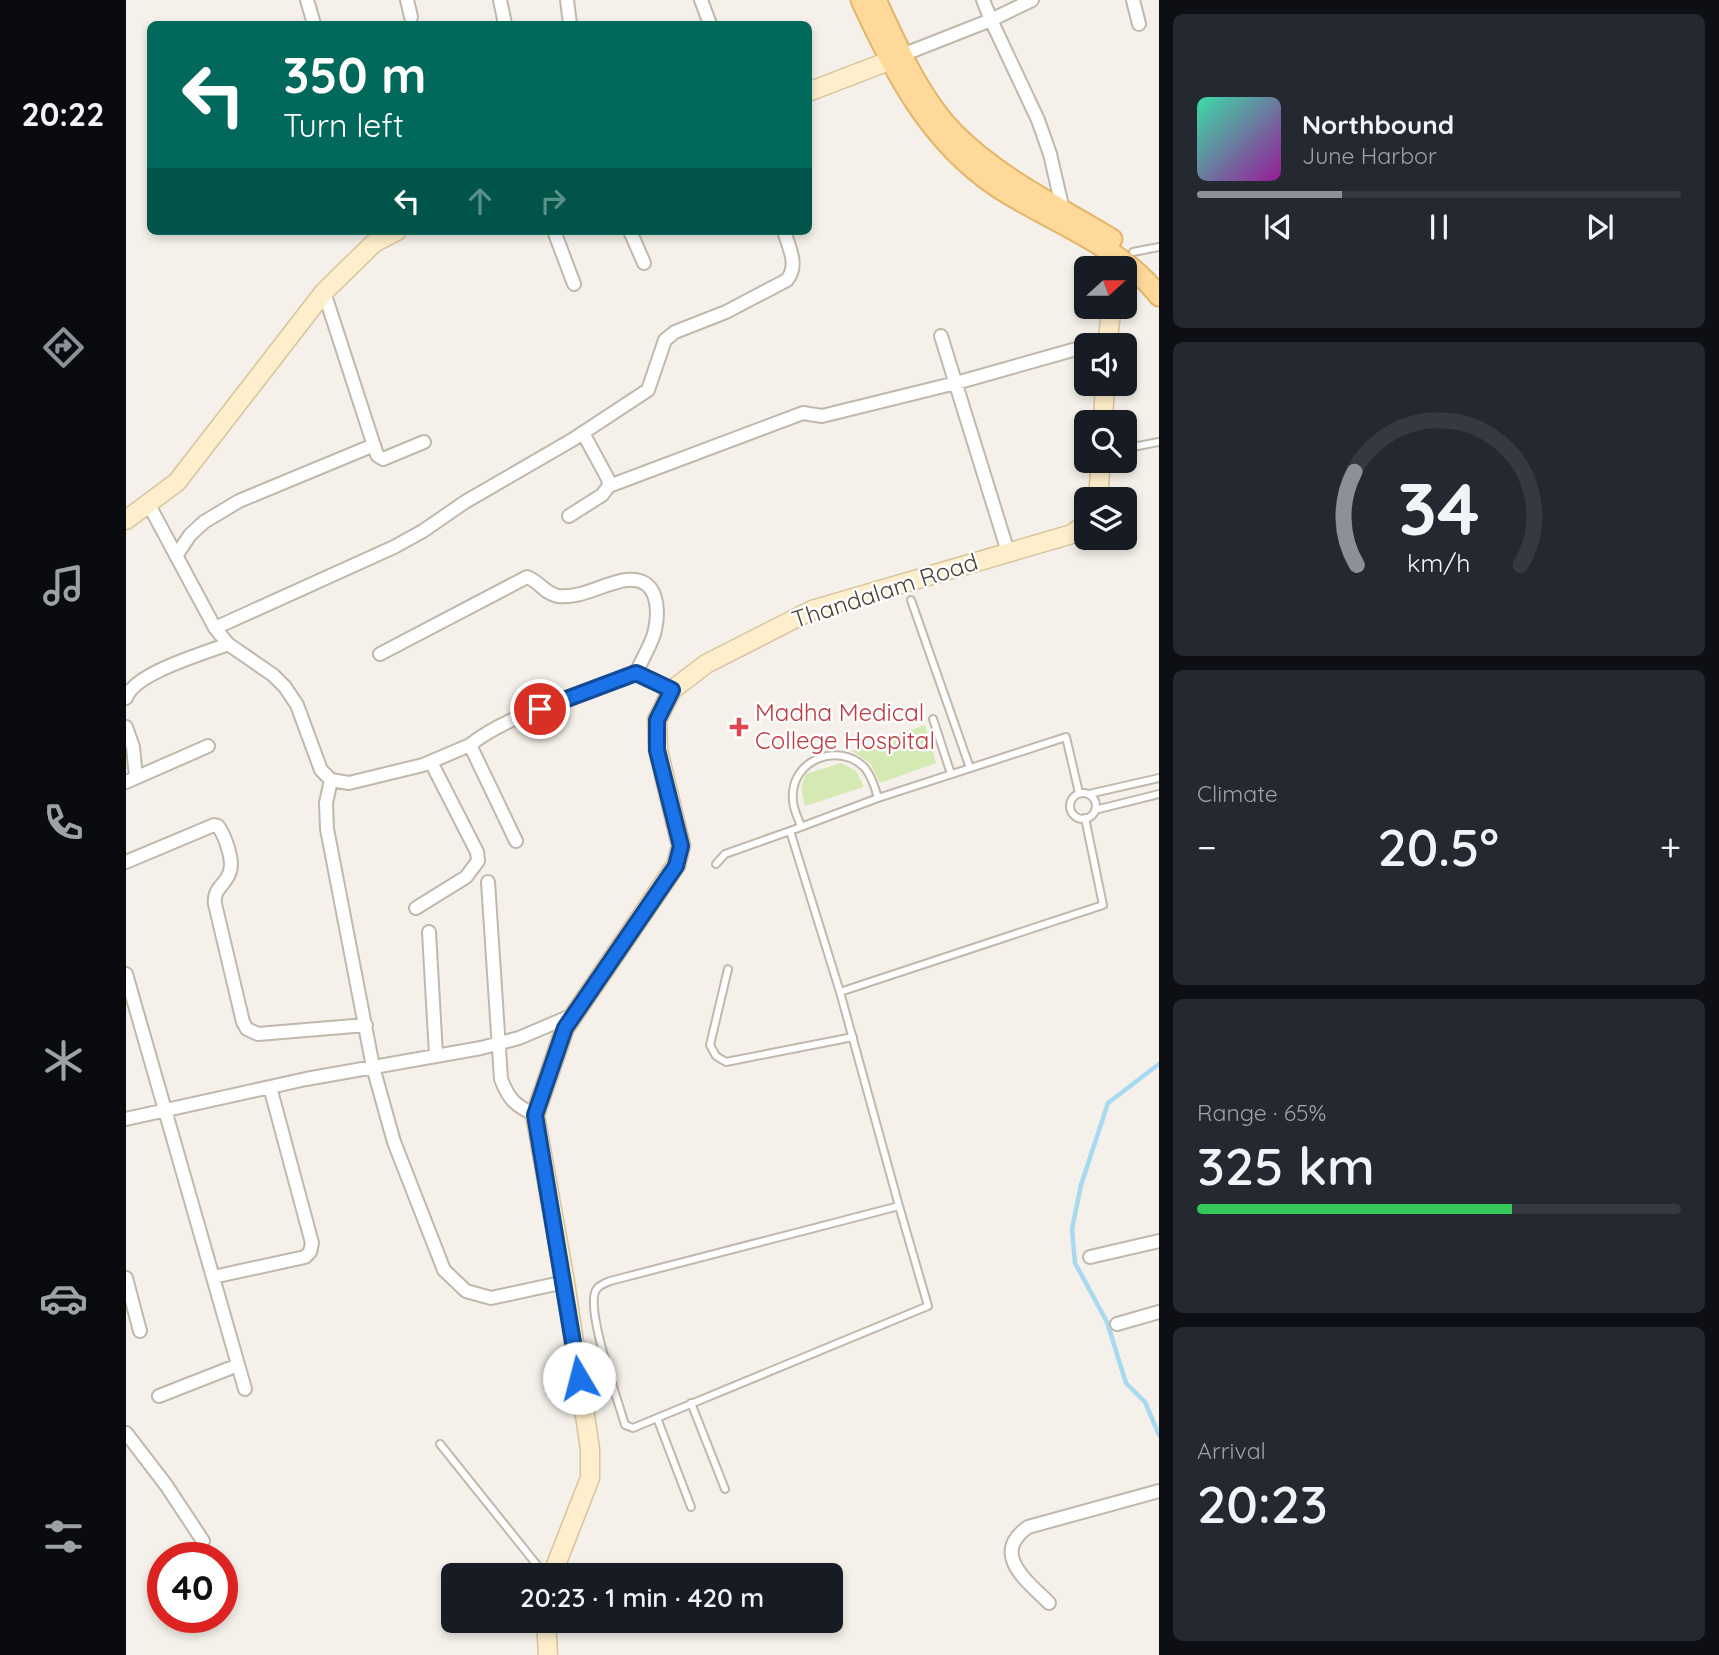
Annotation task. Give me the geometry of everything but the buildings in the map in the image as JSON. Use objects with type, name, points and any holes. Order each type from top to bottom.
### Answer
[{"type":"main road","points":[[860,0],[895,58],[919,85],[953,132],[1004,175],[1063,210],[1121,256]]},
{"type":"main road","points":[[876,0],[907,93],[943,142],[996,186],[1118,256]]},
{"type":"main road","points":[[1138,266],[1159,276]]},
{"type":"main road","points":[[1138,273],[1159,296]]},
{"type":"street","points":[[307,0],[313,21]]},
{"type":"street","points":[[407,0],[411,17]]},
{"type":"street","points":[[500,0],[504,21]]},
{"type":"street","points":[[567,0],[570,21]]},
{"type":"street","points":[[701,0],[709,21]]},
{"type":"street","points":[[983,0],[1038,120],[1050,154],[1063,210]]},
{"type":"street","points":[[812,90],[991,20],[1032,0]]},
{"type":"street","points":[[1133,0],[1139,24]]},
{"type":"street","points":[[126,520],[177,482],[324,292],[374,243],[389,235]]},
{"type":"street","points":[[556,235],[574,284]]},
{"type":"street","points":[[632,235],[644,263]]},
{"type":"street","points":[[215,628],[394,547],[583,433],[648,390],[665,340],[675,332],[726,312],[787,280],[793,273],[794,263],[785,235]]},
{"type":"street","points":[[324,292],[377,455],[383,459],[424,442]]},
{"type":"street","points":[[942,336],[1008,552]]},
{"type":"street","points":[[569,516],[602,495],[609,486],[803,413],[822,416],[956,383],[1074,350]]},
{"type":"street","points":[[583,433],[608,479],[609,486]]},
{"type":"street","points":[[176,556],[190,535],[204,522],[239,501],[374,445]]},
{"type":"street","points":[[149,505],[215,628],[228,644],[285,687],[297,705],[321,770],[331,780],[349,783],[431,762],[470,745],[482,735],[516,718],[636,673],[654,634],[657,603],[651,587],[640,579],[558,596],[545,591],[536,580],[527,577],[380,654]]},
{"type":"street","name":"Thandalam Road","points":[[557,1563],[590,1478],[590,1449],[565,1282],[535,1115],[565,1028],[676,866],[681,846],[657,750],[657,720],[672,690],[706,664],[812,610],[1074,533]]},
{"type":"street","points":[[126,698],[142,680],[167,667],[228,644]]},
{"type":"street","points":[[636,673],[672,690]]},
{"type":"street","points":[[126,727],[135,754],[131,779]]},
{"type":"street","points":[[470,745],[516,841]]},
{"type":"street","points":[[131,779],[208,746]]},
{"type":"street","points":[[416,908],[466,877],[478,861],[477,852],[431,762]]},
{"type":"street","points":[[331,780],[326,803],[327,829],[373,1067],[394,1142],[444,1270],[466,1291],[491,1298],[565,1282]]},
{"type":"street","points":[[126,862],[214,825],[218,826],[231,863],[231,871],[216,891],[215,904],[243,1022],[247,1029],[258,1034],[366,1025]]},
{"type":"street","points":[[488,882],[501,1079],[507,1096],[517,1106],[535,1115]]},
{"type":"street","points":[[429,932],[436,1055]]},
{"type":"street","points":[[126,974],[245,1389]]},
{"type":"street","points":[[126,1119],[270,1087],[497,1044],[519,1038],[574,1015]]},
{"type":"street","points":[[213,1277],[305,1257],[310,1252],[312,1243],[270,1087]]},
{"type":"street","points":[[1090,1257],[1159,1241]]},
{"type":"street","points":[[126,1278],[140,1331]]},
{"type":"street","points":[[1117,1324],[1159,1312]]},
{"type":"street","points":[[159,1396],[238,1364]]},
{"type":"street","points":[[127,1440],[166,1485],[203,1541]]},
{"type":"street","points":[[1049,1603],[1021,1576],[1013,1560],[1011,1548],[1017,1535],[1028,1527],[1159,1491]]},
{"type":"street","points":[[547,1633],[548,1655]]},
{"type":"lane","points":[[1138,256],[1159,247]]},
{"type":"lane","points":[[1138,446],[1159,442]]},
{"type":"lane","points":[[911,600],[970,768]]},
{"type":"lane","points":[[933,719],[951,774]]},
{"type":"lane","points":[[716,864],[724,854],[878,798],[1066,737],[1079,793]]},
{"type":"lane","points":[[801,826],[792,800],[794,785],[800,772],[817,758],[839,755],[859,763],[869,774],[878,798]]},
{"type":"lane","points":[[1089,794],[1094,799],[1095,810],[1091,816],[1078,818],[1071,810],[1071,800],[1079,793],[1089,794],[1159,778]]},
{"type":"lane","points":[[1095,810],[1159,794]]},
{"type":"lane","points":[[840,992],[1103,905],[1085,818]]},
{"type":"lane","points":[[790,831],[840,992],[928,1306],[633,1428],[625,1424],[596,1324],[594,1292],[599,1286],[899,1206]]},
{"type":"lane","points":[[728,968],[710,1045],[716,1056],[726,1062],[853,1037]]},
{"type":"lane","points":[[691,1403],[725,1489]]},
{"type":"lane","points":[[657,1418],[691,1507]]},
{"type":"lane","points":[[440,1444],[535,1563]]},
{"type":"green space","points":[[925,725],[936,763],[880,783],[870,763],[852,751]]},
{"type":"green space","points":[[841,763],[856,771],[864,787],[805,806],[801,787],[806,774]]},
{"type":"waterway","points":[[1159,1064],[1108,1103],[1081,1185],[1072,1229],[1075,1263],[1107,1322],[1126,1383],[1145,1402],[1159,1435]]},
{"type":"place","name":"Madha Medical College Hospital","points":[[739,727]]},
{"type":"route","points":[[540,709],[636,673],[672,690],[657,720],[657,750],[681,846],[676,866],[565,1028],[535,1115],[579,1378]]}]
